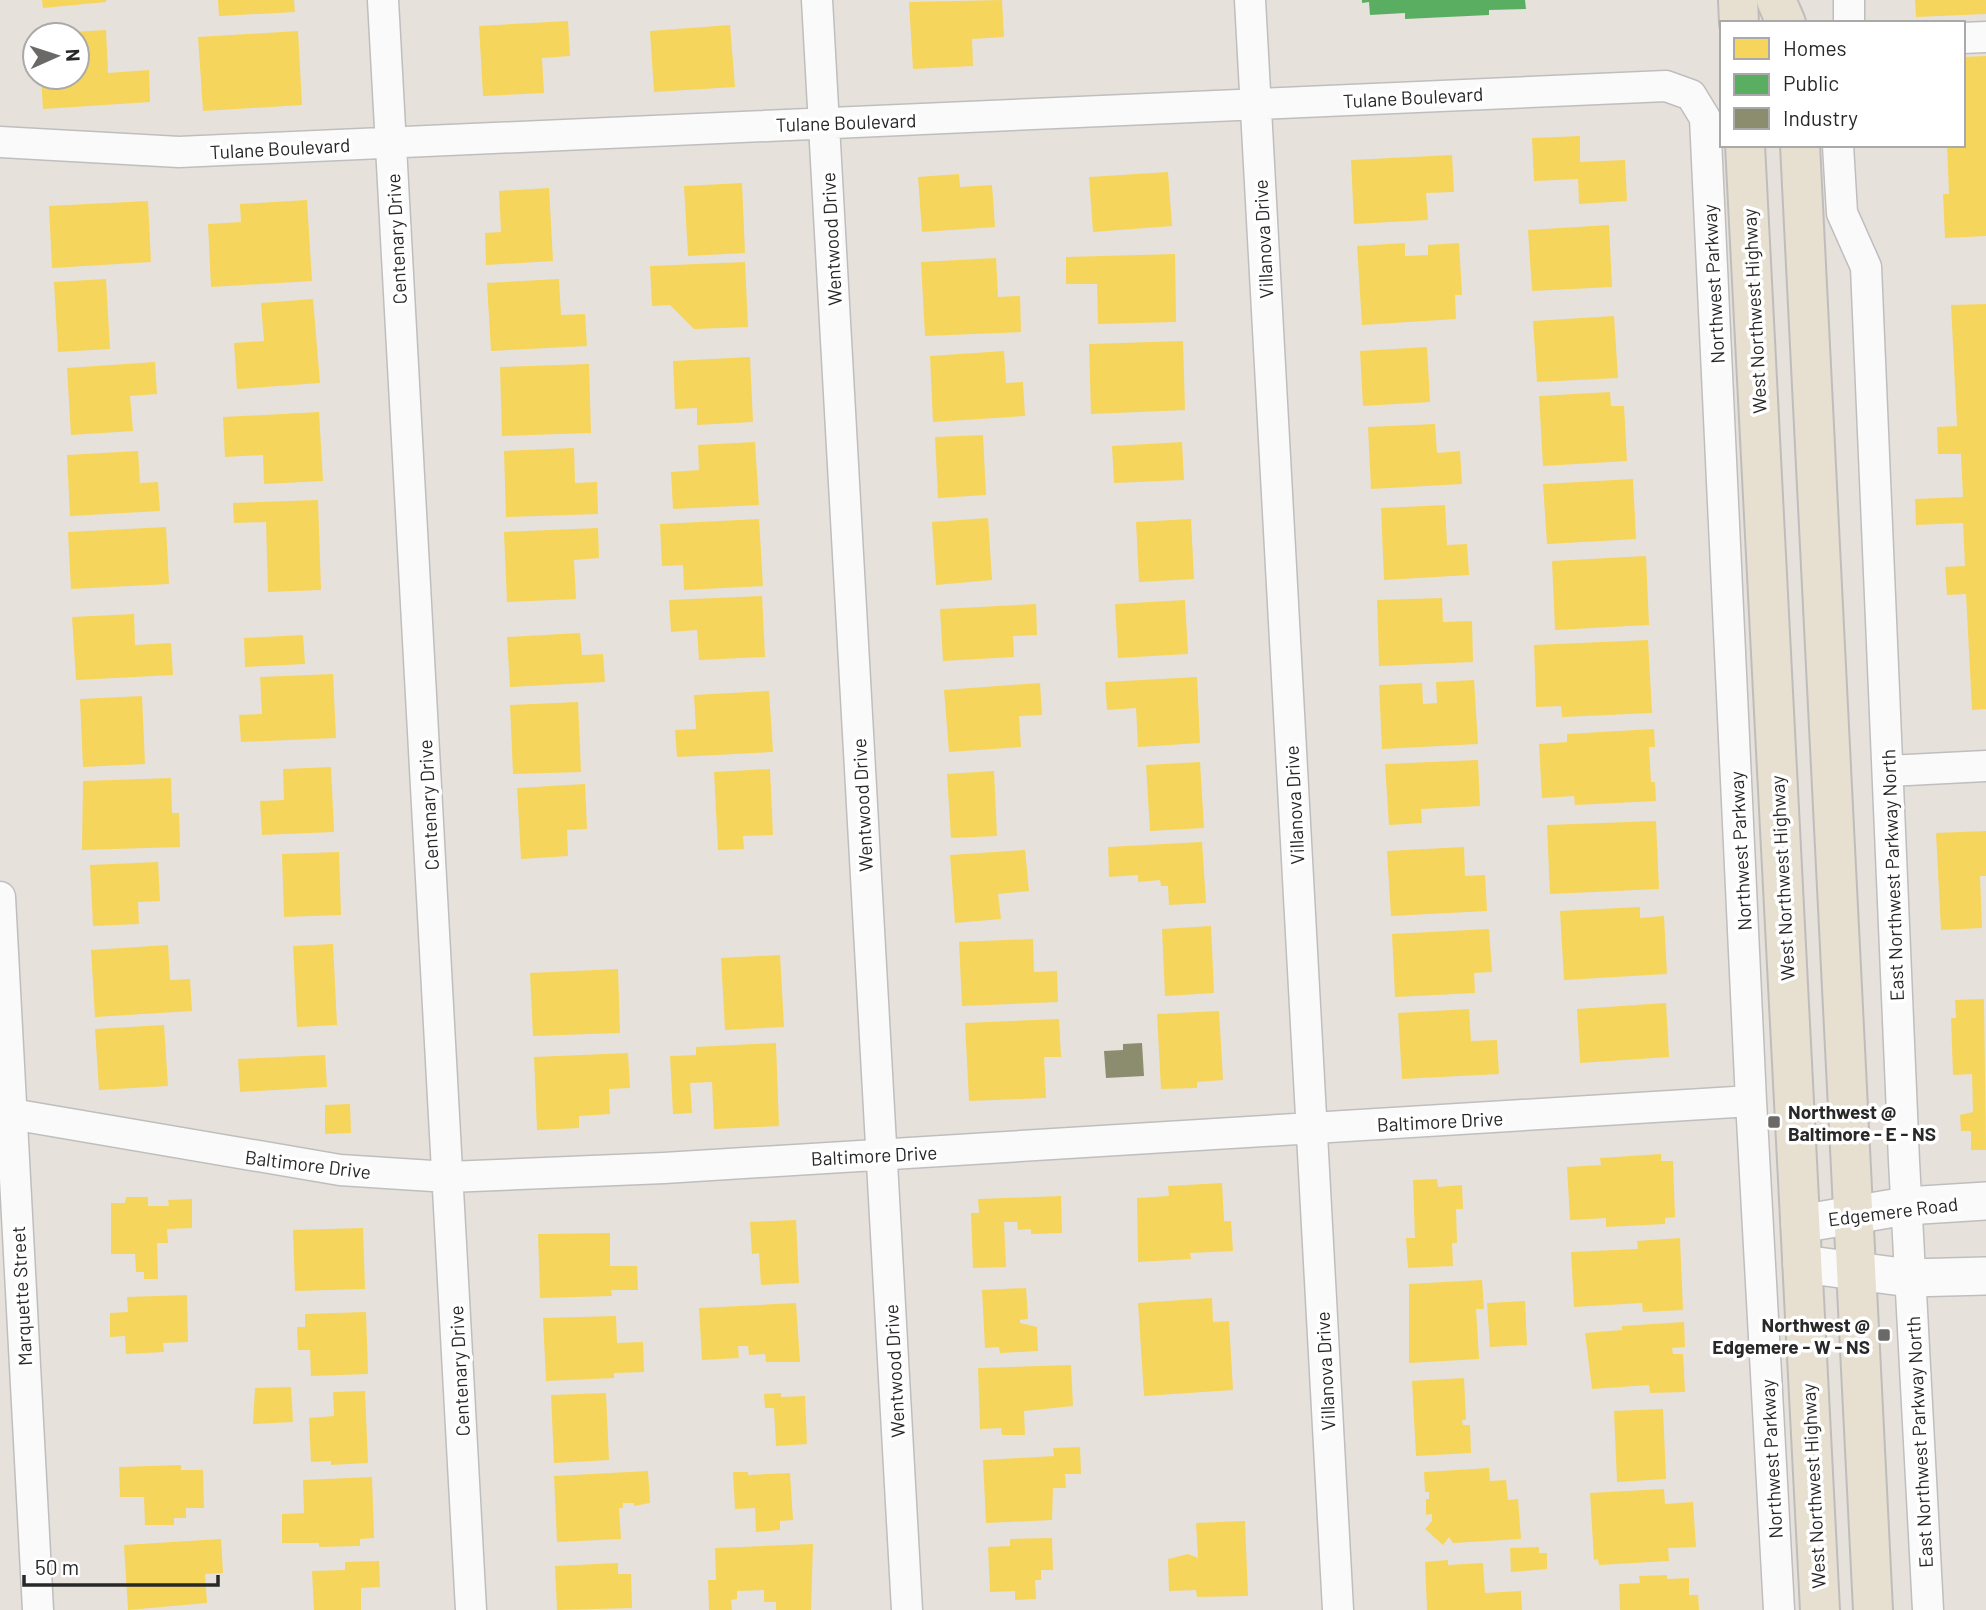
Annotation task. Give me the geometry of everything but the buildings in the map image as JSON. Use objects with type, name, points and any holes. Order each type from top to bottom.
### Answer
[{"type":"main road","points":[[1738,0],[1739,21]]},
{"type":"main road","points":[[1776,0],[1785,21]]},
{"type":"main road","points":[[1792,0],[1793,21]]},
{"type":"main road","name":"West Northwest Highway","points":[[1745,147],[1820,1610]]},
{"type":"main road","points":[[1800,147],[1873,1610]]},
{"type":"street","name":"Centenary Drive","points":[[383,0],[471,1610]]},
{"type":"street","name":"Wentwood Drive","points":[[817,0],[907,1610]]},
{"type":"street","name":"Villanova Drive","points":[[1250,0],[1338,1610]]},
{"type":"street","points":[[1849,0],[1850,21]]},
{"type":"street","points":[[1965,38],[1986,37]]},
{"type":"street","name":"Tulane Boulevard","points":[[0,142],[179,152],[1666,86],[1690,95]]},
{"type":"street","name":"Northwest Parkway","points":[[1690,95],[1705,118],[1751,1101],[1779,1610]]},
{"type":"street","name":"East Northwest Parkway North","points":[[1838,147],[1842,213],[1866,267],[1906,1206],[1927,1610]]},
{"type":"street","points":[[1888,771],[1986,766]]},
{"type":"street","name":"Marquette Street","points":[[0,897],[6,1113],[38,1610]]},
{"type":"street","name":"Baltimore Drive","points":[[6,1113],[340,1170],[448,1177],[541,1175],[1751,1101]]},
{"type":"street","name":"Edgemere Road","points":[[1800,1224],[1906,1206],[1986,1201]]},
{"type":"street","points":[[1802,1264],[1910,1278],[1986,1276]]},
{"type":"place","name":"Northwest @ Baltimore - E - NS","points":[[1774,1122]]},
{"type":"place","name":"Northwest @ Edgemere - W - NS","points":[[1884,1335]]}]
